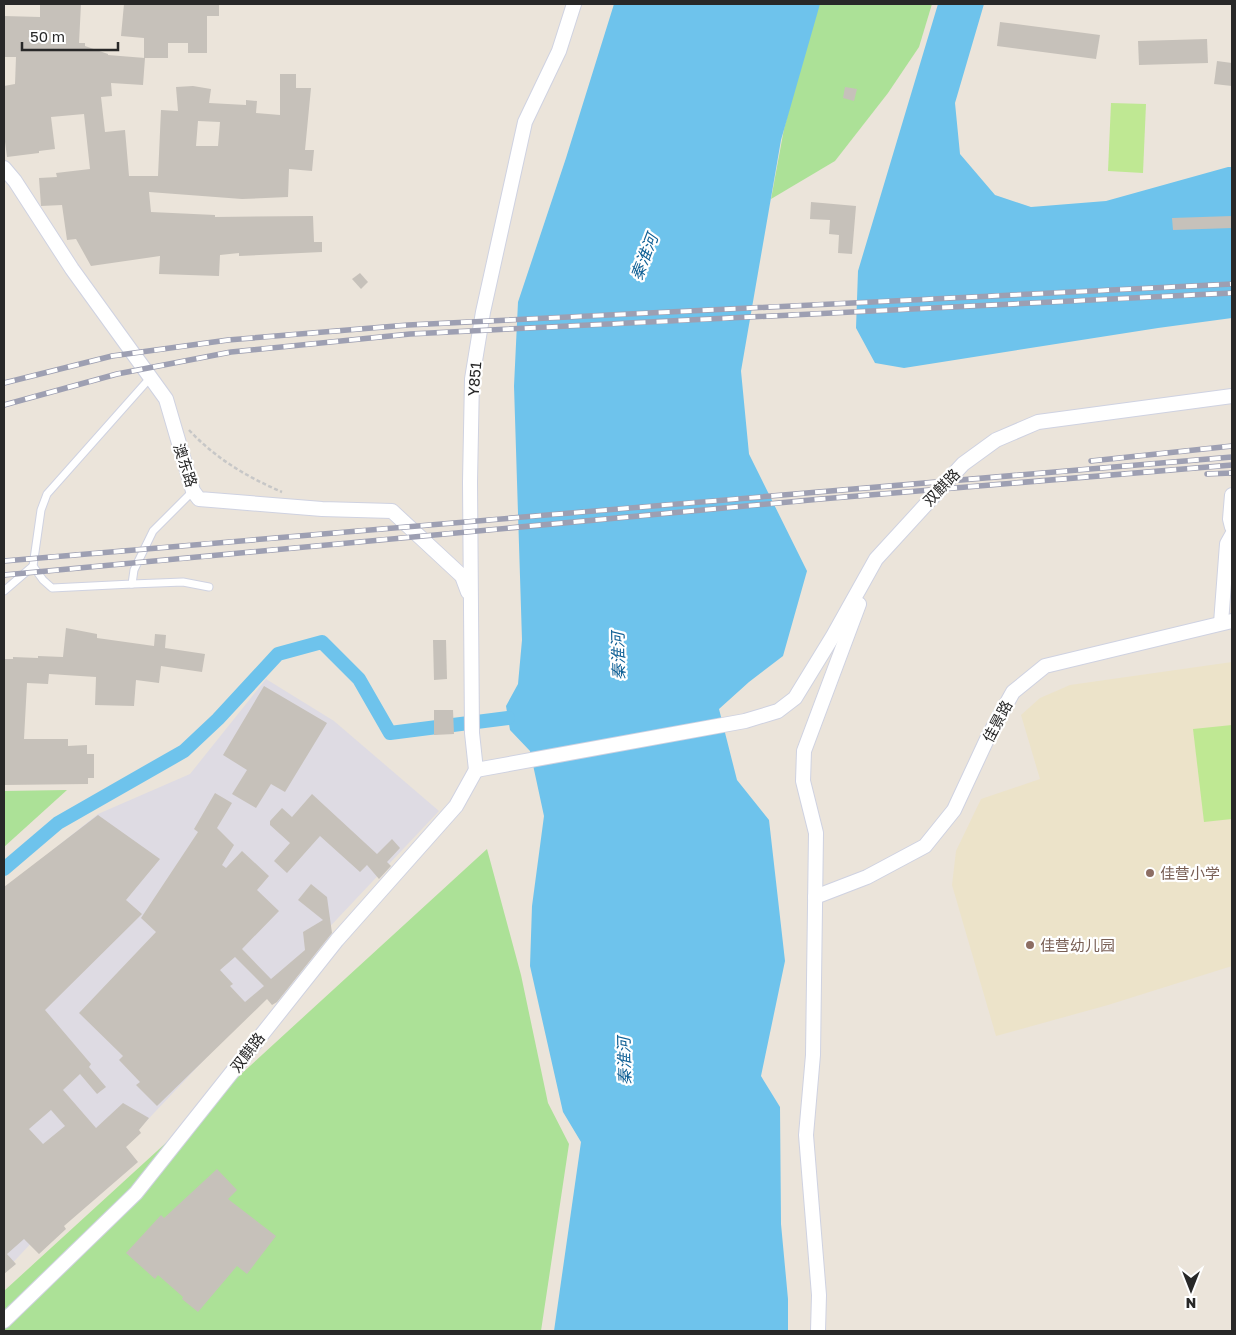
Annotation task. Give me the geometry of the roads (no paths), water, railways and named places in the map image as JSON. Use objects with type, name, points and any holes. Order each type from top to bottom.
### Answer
[{"type":"street","name":"Y851","points":[[476,770],[472,733],[470,482],[472,379],[483,312],[525,122],[559,51],[574,4]]},
{"type":"street","name":"澳东路","points":[[4,168],[72,269],[166,399],[193,490],[199,499],[294,507],[392,511],[462,576],[472,599]]},
{"type":"street","name":"双麒路","points":[[4,1321],[136,1193],[337,940],[456,806],[476,770],[745,721],[778,710],[795,698],[833,636],[876,558],[962,464],[996,440],[1038,422],[1232,396]]},
{"type":"street","points":[[1232,496],[1230,519],[1232,527]]},
{"type":"street","points":[[1227,622],[1227,544],[1232,535]]},
{"type":"street","points":[[818,1331],[819,1294],[806,1136],[813,1055],[816,833],[803,781],[804,751],[876,558]]},
{"type":"street","name":"佳景路","points":[[815,897],[867,877],[925,846],[954,810],[988,737],[1013,692],[1045,666],[1227,622]]},
{"type":"lane","points":[[4,592],[33,566],[42,510],[47,494],[150,378]]},
{"type":"lane","points":[[132,584],[134,570],[153,531],[193,490]]},
{"type":"lane","points":[[33,566],[43,580],[52,588],[183,582],[209,587]]},
{"type":"water","name":"秦淮河","points":[[614,4],[820,4],[781,140],[741,371],[749,454],[807,571],[783,656],[749,682],[719,709],[737,780],[769,820],[785,961],[761,1076],[780,1107],[781,1224],[788,1299],[788,1331],[554,1331],[581,1142],[563,1112],[530,966],[532,906],[544,816],[530,751],[510,730],[506,706],[518,684],[522,640],[514,386],[518,302],[566,158]]},
{"type":"water","points":[[938,4],[984,4],[955,103],[960,154],[995,195],[1031,207],[1106,201],[1232,167],[1232,318],[904,368],[875,363],[856,328],[858,271]]},
{"type":"waterway","points":[[4,869],[58,823],[184,751],[218,719],[278,654],[322,642],[359,679],[390,733],[508,718]]},
{"type":"railway","points":[[4,383],[112,356],[228,340],[408,325],[1232,284]]},
{"type":"railway","points":[[4,405],[117,374],[231,352],[410,334],[1232,293]]},
{"type":"railway","points":[[1091,461],[1232,446]]},
{"type":"railway","points":[[4,561],[1232,457]]},
{"type":"railway","points":[[4,575],[821,499],[1232,465]]},
{"type":"railway","points":[[1207,474],[1232,473]]},
{"type":"place","name":"佳营小学","points":[[1150,873]]},
{"type":"place","name":"佳营幼儿园","points":[[1030,945]]}]
